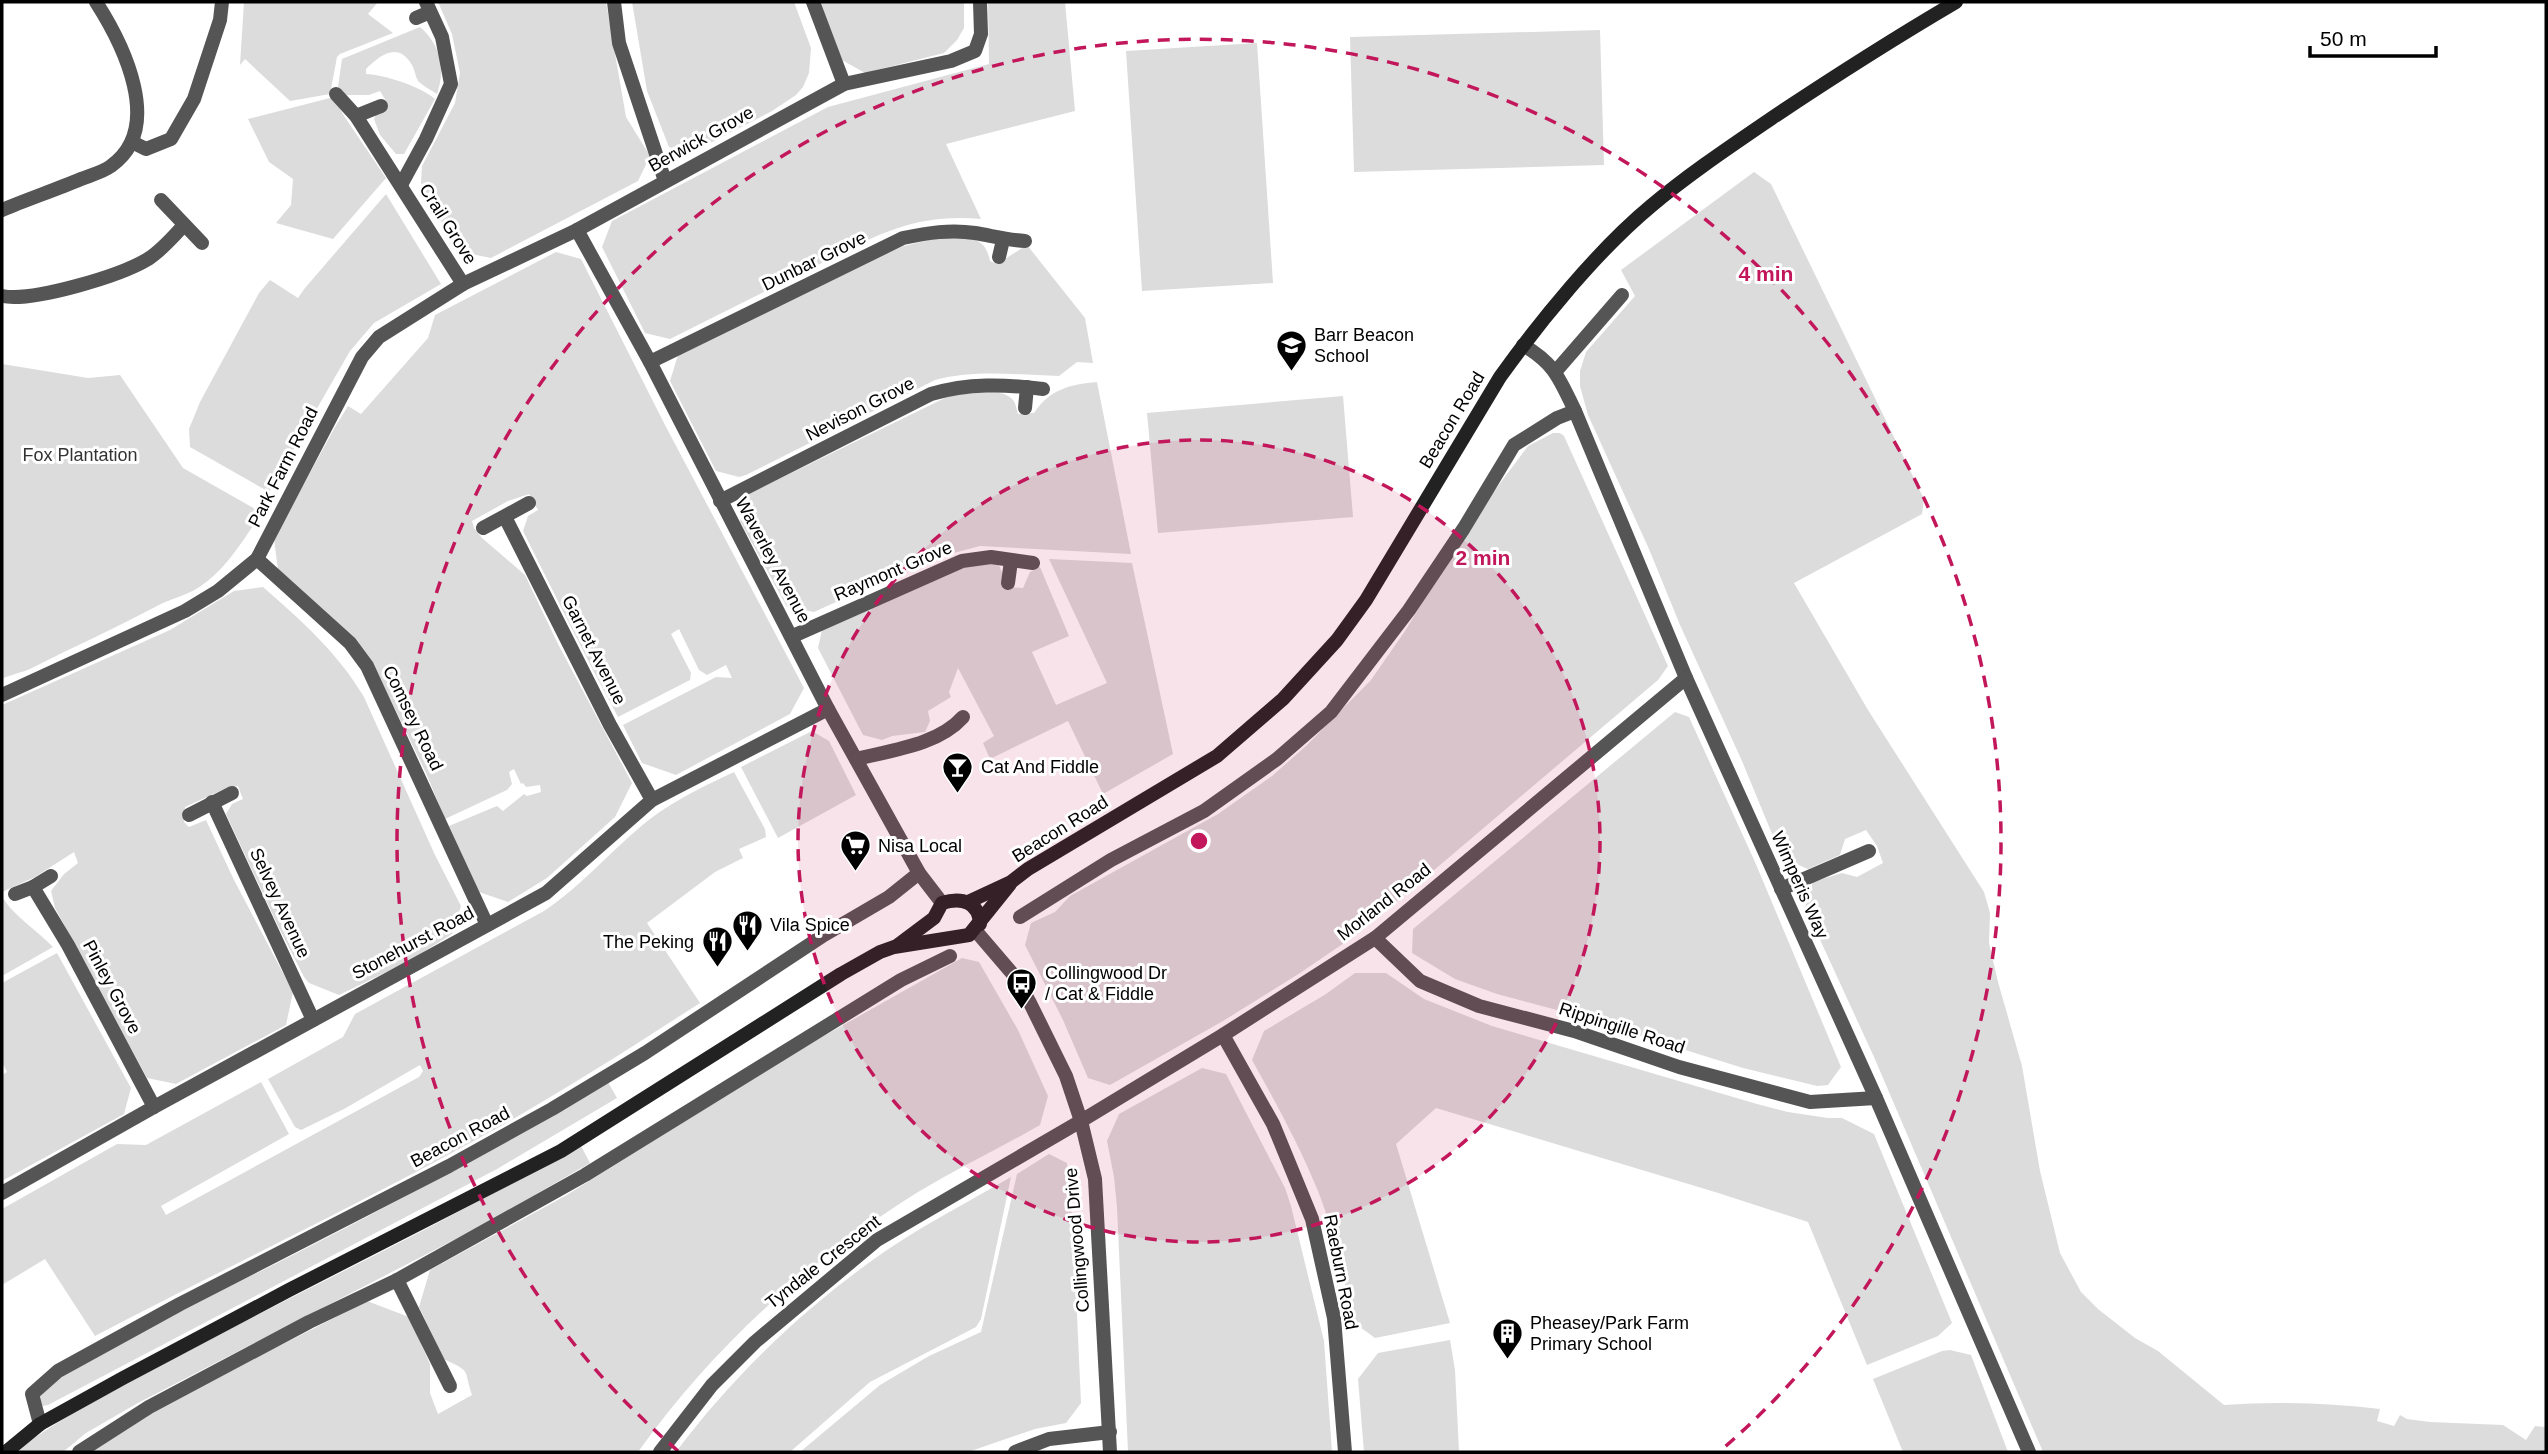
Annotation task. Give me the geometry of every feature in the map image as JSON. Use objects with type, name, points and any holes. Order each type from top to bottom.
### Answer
[{"type":"main road","name":"Beacon Road","points":[[977,927],[1011,883],[1028,869],[1217,756],[1283,699],[1337,640],[1366,600],[1500,377],[1523,345],[1614,241],[1650,206],[1725,150],[1799,100],[1956,2]]},
{"type":"main road","name":"Beacon Road","points":[[943,903],[958,899],[968,902],[1011,883]]},
{"type":"main road","points":[[894,947],[950,936],[966,936],[977,927],[979,914],[975,906],[968,902]]},
{"type":"main road","points":[[6,1452],[40,1424],[289,1290],[561,1151],[841,974],[894,947],[934,918],[943,903]]},
{"type":"main road","points":[[934,918],[936,927],[950,936]]},
{"type":"street","points":[[2,211],[110,167],[127,152],[132,142],[137,103],[132,73],[113,29],[96,2]]},
{"type":"street","points":[[132,142],[146,149],[170,139],[194,99],[220,20],[222,2]]},
{"type":"street","points":[[614,2],[619,43],[665,181]]},
{"type":"street","points":[[813,2],[844,84]]},
{"type":"street","name":"Berwick Grove","points":[[577,230],[844,84],[951,61],[975,51],[981,34],[980,2]]},
{"type":"street","name":"Crail Grove","points":[[401,185],[451,84],[442,37],[424,10]]},
{"type":"street","name":"Crail Grove","points":[[336,94],[356,116],[463,284]]},
{"type":"street","points":[[356,116],[381,106]]},
{"type":"street","points":[[161,200],[202,243]]},
{"type":"street","points":[[2,296],[14,298],[37,295],[125,270],[148,259],[166,245],[184,225]]},
{"type":"street","name":"Park Farm Road","points":[[2,695],[185,611],[218,591],[257,559],[362,357],[379,337],[463,284],[577,230]]},
{"type":"street","name":"Waverley Avenue","points":[[577,230],[650,362],[720,501],[793,636],[828,709],[919,873],[943,903]]},
{"type":"street","name":"Dunbar Grove","points":[[650,362],[903,238],[937,231],[975,232],[1003,240],[1025,241]]},
{"type":"street","points":[[999,257],[1003,240]]},
{"type":"street","points":[[1556,372],[1622,295]]},
{"type":"street","name":"Wimperis Way","points":[[1523,345],[1539,355],[1556,372],[1575,411],[1686,678],[1876,1098],[2029,1452]]},
{"type":"street","name":"Nevison Grove","points":[[720,501],[931,394],[984,384],[1043,389]]},
{"type":"street","points":[[1024,408],[1027,387]]},
{"type":"street","points":[[1020,917],[1108,857],[1204,811],[1277,760],[1331,712],[1409,610],[1514,445],[1557,418],[1575,411]]},
{"type":"street","points":[[483,528],[528,503]]},
{"type":"street","name":"Garnet Avenue","points":[[505,517],[610,724],[652,800]]},
{"type":"street","name":"Raymont Grove","points":[[793,636],[962,561],[990,557],[1033,563]]},
{"type":"street","name":"Comsey Road","points":[[257,559],[350,643],[367,666],[487,925]]},
{"type":"street","points":[[1008,583],[1011,561]]},
{"type":"street","name":"Morland Road","points":[[1081,1121],[1375,938],[1686,678]]},
{"type":"street","name":"Stonehurst Road","points":[[2,1193],[546,893],[652,800],[828,709]]},
{"type":"street","points":[[856,759],[929,739],[953,728],[963,717]]},
{"type":"street","points":[[189,816],[232,793]]},
{"type":"street","name":"Selvey Avenue","points":[[212,803],[313,1020]]},
{"type":"street","points":[[1781,889],[1869,851]]},
{"type":"street","name":"Beacon Road","points":[[40,1424],[32,1394],[58,1371],[552,1109],[645,1053],[813,942],[889,897],[919,873]]},
{"type":"street","points":[[15,894],[51,876]]},
{"type":"street","name":"Pinley Grove","points":[[33,887],[68,945],[154,1107]]},
{"type":"street","name":"Collingwood Drive","points":[[977,927],[1017,979],[1030,1003],[1066,1076],[1081,1121],[1095,1179],[1110,1452]]},
{"type":"street","name":"Rippingille Road","points":[[1375,938],[1420,981],[1479,1006],[1574,1031],[1679,1067],[1810,1102],[1876,1098]]},
{"type":"street","points":[[79,1452],[149,1407],[309,1322],[397,1280],[585,1175],[891,986],[950,956]]},
{"type":"street","name":"Raeburn Road","points":[[1223,1035],[1273,1124],[1312,1219],[1334,1318],[1345,1452]]},
{"type":"street","name":"Tyndale Crescent","points":[[660,1452],[712,1385],[755,1342],[877,1241],[1081,1121]]},
{"type":"street","points":[[397,1280],[450,1386]]},
{"type":"street","points":[[1015,1452],[1049,1439],[1110,1432]]},
{"type":"green space","points":[[244,2],[378,2],[368,14],[393,33],[340,54],[337,57],[330,94],[290,101],[245,59],[240,65]]},
{"type":"green space","points":[[438,2],[606,2],[626,117],[650,156],[638,181],[491,258],[461,252],[428,201],[421,183],[422,166],[455,103],[460,73],[452,34]]},
{"type":"green space","points":[[632,2],[794,2],[811,48],[809,73],[803,87],[772,111],[689,154],[669,147],[647,91]]},
{"type":"green space","points":[[820,2],[964,2],[964,28],[944,53],[865,73],[842,60]]},
{"type":"green space","points":[[988,2],[1065,2],[1075,111],[946,144],[981,219],[930,220],[886,232],[670,339],[645,333],[602,247],[612,221],[828,107],[989,64]]},
{"type":"green space","points":[[420,27],[437,49],[441,75],[437,94],[418,81],[412,65],[401,54],[395,52],[383,55],[366,69],[366,74],[402,82],[435,99],[404,154],[396,154],[380,135],[374,119],[380,106],[386,101],[380,91],[369,95],[345,95],[338,87],[342,59]]},
{"type":"green space","points":[[1600,30],[1604,165],[1354,172],[1350,37]]},
{"type":"green space","points":[[1257,43],[1273,283],[1142,291],[1126,51]]},
{"type":"green space","points":[[334,97],[386,178],[333,239],[276,223],[291,205],[293,179],[269,162],[248,119]]},
{"type":"green space","points":[[1754,172],[1771,184],[1924,499],[1922,514],[1794,583],[1868,710],[1984,892],[1990,913],[1989,943],[2022,1066],[2040,1171],[2060,1253],[2081,1292],[2098,1309],[2135,1338],[2158,1351],[2224,1405],[2302,1403],[2380,1409],[2377,1421],[2394,1426],[2400,1415],[2407,1419],[2430,1422],[2503,1425],[2526,1440],[2535,1426],[2546,1427],[2546,1452],[2043,1452],[1874,1057],[1805,907],[1813,882],[1842,873],[1857,877],[1883,863],[1877,846],[1866,830],[1845,839],[1840,855],[1808,869],[1782,858],[1742,761],[1588,415],[1580,386],[1580,371],[1586,352],[1635,296],[1621,270]]},
{"type":"green space","points":[[386,194],[441,284],[374,323],[350,351],[269,492],[190,447],[189,429],[200,402],[259,293],[270,280],[298,298]]},
{"type":"green space","points":[[942,237],[973,239],[984,246],[990,261],[997,264],[1027,245],[1085,318],[1093,363],[1077,362],[1059,376],[981,374],[935,380],[746,475],[739,477],[716,471],[670,381],[678,355],[887,253]]},
{"type":"green space","points":[[556,252],[581,259],[804,688],[790,714],[676,775],[642,763],[623,725],[716,677],[732,678],[726,665],[707,675],[699,670],[679,629],[671,634],[691,673],[690,680],[618,717],[523,531],[528,516],[538,510],[529,494],[508,501],[472,521],[482,538],[525,575],[558,644],[632,783],[615,817],[547,878],[508,902],[479,892],[449,826],[497,806],[503,811],[524,794],[527,796],[541,792],[540,785],[526,787],[521,784],[514,769],[509,772],[512,784],[507,790],[445,819],[378,674],[278,570],[274,539],[348,406],[361,414],[428,338],[435,315]]},
{"type":"green space","name":"Fox Plantation","points":[[2,364],[88,378],[120,375],[183,468],[262,513],[229,559],[214,576],[199,587],[32,668],[2,679]]},
{"type":"green space","points":[[1097,382],[1131,554],[980,546],[931,559],[814,612],[787,607],[740,521],[750,493],[949,396],[999,393],[1013,400],[1018,414],[1034,413],[1046,399],[1061,390],[1078,384]]},
{"type":"green space","points":[[1343,396],[1353,517],[1158,533],[1147,413]]},
{"type":"green space","points":[[1553,433],[1564,436],[1668,666],[1658,680],[1350,939],[1223,1021],[1110,1085],[1088,1078],[1063,1020],[1025,945],[1031,923],[1055,912],[1070,896],[1218,814],[1272,776],[1306,746],[1371,680],[1405,631],[1474,518],[1528,446]]},
{"type":"green space","points":[[1049,559],[1132,563],[1173,754],[1103,794],[1068,721],[990,759],[983,743],[994,736],[958,668],[949,692],[951,697],[928,711],[930,721],[925,732],[892,736],[882,740],[863,735],[818,648],[822,630],[964,565],[998,563],[1008,587],[1023,588],[1030,572],[1040,567],[1069,636],[1032,652],[1056,705],[1107,683]]},
{"type":"green space","points":[[263,587],[331,652],[364,697],[435,855],[461,906],[452,934],[409,961],[339,995],[309,983],[278,926],[226,814],[232,804],[243,799],[238,786],[224,789],[185,807],[184,822],[189,827],[206,820],[293,992],[286,1025],[176,1084],[147,1078],[55,908],[51,891],[64,874],[78,863],[74,852],[35,877],[2,892],[2,705],[170,630],[234,591]]},
{"type":"green space","points":[[1675,712],[1689,717],[1755,862],[1841,1067],[1828,1085],[1817,1086],[1743,1068],[1497,994],[1455,979],[1412,953],[1413,929]]},
{"type":"green space","points":[[812,731],[829,741],[856,795],[778,838],[741,767]]},
{"type":"green space","points":[[734,772],[765,829],[766,837],[739,849],[743,858],[715,872],[647,923],[700,1003],[492,1131],[394,1184],[95,1336],[45,1259],[2,1285],[2,1209],[117,1144],[146,1145],[261,1082],[289,1134],[161,1206],[166,1215],[419,1077],[423,1071],[420,1065],[344,1109],[301,1130],[295,1127],[268,1079],[343,1037],[355,1014],[544,911],[572,890],[650,819],[680,799]]},
{"type":"green space","points":[[2,896],[18,916],[53,947],[2,976]]},
{"type":"green space","points":[[57,953],[131,1088],[124,1114],[2,1181],[2,1075],[7,1072],[2,1062],[2,983]]},
{"type":"green space","points":[[962,958],[979,962],[1018,1030],[1048,1096],[1040,1125],[918,1192],[878,1218],[801,1276],[765,1308],[698,1377],[638,1452],[87,1452],[190,1392],[367,1301],[409,1317],[430,1364],[430,1393],[438,1414],[472,1395],[465,1372],[444,1359],[419,1307],[430,1270],[565,1196],[808,1045]]},
{"type":"green space","points":[[1355,973],[1386,973],[1424,999],[1492,1026],[1757,1104],[1788,1112],[1842,1118],[1874,1134],[1952,1323],[1938,1336],[1867,1365],[1808,1222],[1436,1108],[1396,1144],[1450,1323],[1375,1338],[1353,1322],[1334,1239],[1318,1191],[1252,1060],[1264,1031],[1326,994]]},
{"type":"green space","points":[[1202,1068],[1226,1074],[1285,1188],[1324,1341],[1332,1452],[1128,1452],[1117,1207],[1107,1141],[1119,1114]]},
{"type":"green space","points":[[608,1082],[617,1098],[497,1169],[48,1405],[39,1403],[40,1392],[100,1354],[411,1193]]},
{"type":"green space","points":[[580,1144],[590,1163],[483,1225],[136,1404],[86,1433],[63,1452],[14,1452],[58,1422],[104,1396],[438,1223]]},
{"type":"green space","points":[[1049,1154],[1067,1163],[1073,1227],[1081,1403],[1066,1423],[1035,1429],[968,1452],[800,1452],[880,1385],[929,1356],[981,1332],[1017,1174]]},
{"type":"green space","points":[[1011,1177],[981,1319],[976,1327],[870,1382],[790,1452],[676,1452],[743,1373],[819,1302],[890,1248]]},
{"type":"green space","points":[[1450,1340],[1455,1370],[1459,1452],[1364,1452],[1358,1379],[1378,1353]]},
{"type":"green space","points":[[1950,1350],[1971,1355],[2008,1452],[1903,1452],[1873,1379]]},
{"type":"place","name":"Barr Beacon School","points":[[1291,372]]},
{"type":"place","name":"Cat And Fiddle","points":[[958,794]]},
{"type":"place","name":"Nisa Local","points":[[855,873]]},
{"type":"place","name":"Vila Spice","points":[[747,952]]},
{"type":"place","name":"The Peking","points":[[717,969]]},
{"type":"place","name":"Collingwood Dr / Cat & Fiddle","points":[[1022,1010]]},
{"type":"place","name":"Pheasey/Park Farm Primary School","points":[[1507,1360]]}]
